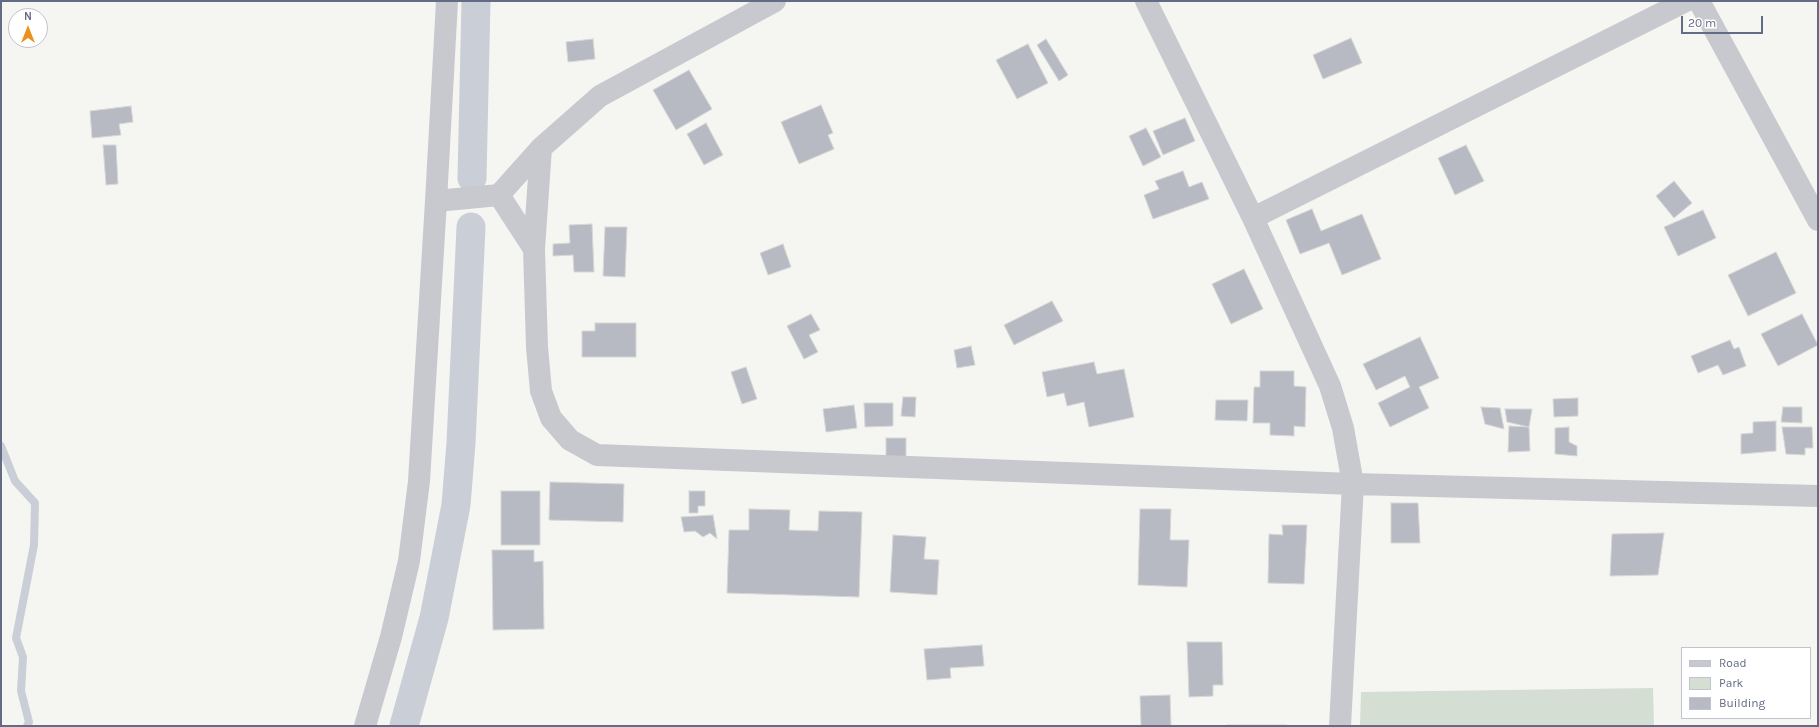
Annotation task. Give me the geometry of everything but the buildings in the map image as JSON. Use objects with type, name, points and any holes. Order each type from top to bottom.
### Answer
[{"type":"street","points":[[365,726],[391,637],[409,561],[419,481],[447,1]]},
{"type":"street","points":[[436,201],[499,195],[541,148],[600,96],[775,1]]},
{"type":"street","points":[[1146,1],[1252,218],[1330,386],[1343,428],[1353,484],[1340,726]]},
{"type":"street","points":[[1252,218],[1686,1]]},
{"type":"street","points":[[1699,1],[1818,220]]},
{"type":"street","points":[[541,148],[534,249],[537,347],[541,391],[551,418],[570,440],[597,455],[1353,484],[1818,496]]},
{"type":"street","points":[[499,195],[534,249]]},
{"type":"green space","points":[[1653,688],[1654,726],[1360,726],[1361,692]]},
{"type":"waterway","points":[[472,178],[476,1]]},
{"type":"waterway","points":[[404,726],[434,618],[456,505],[461,443],[471,227]]},
{"type":"waterway","points":[[1,446],[15,481],[35,503],[34,545],[16,638],[23,657],[21,691],[29,722],[27,726]]}]
